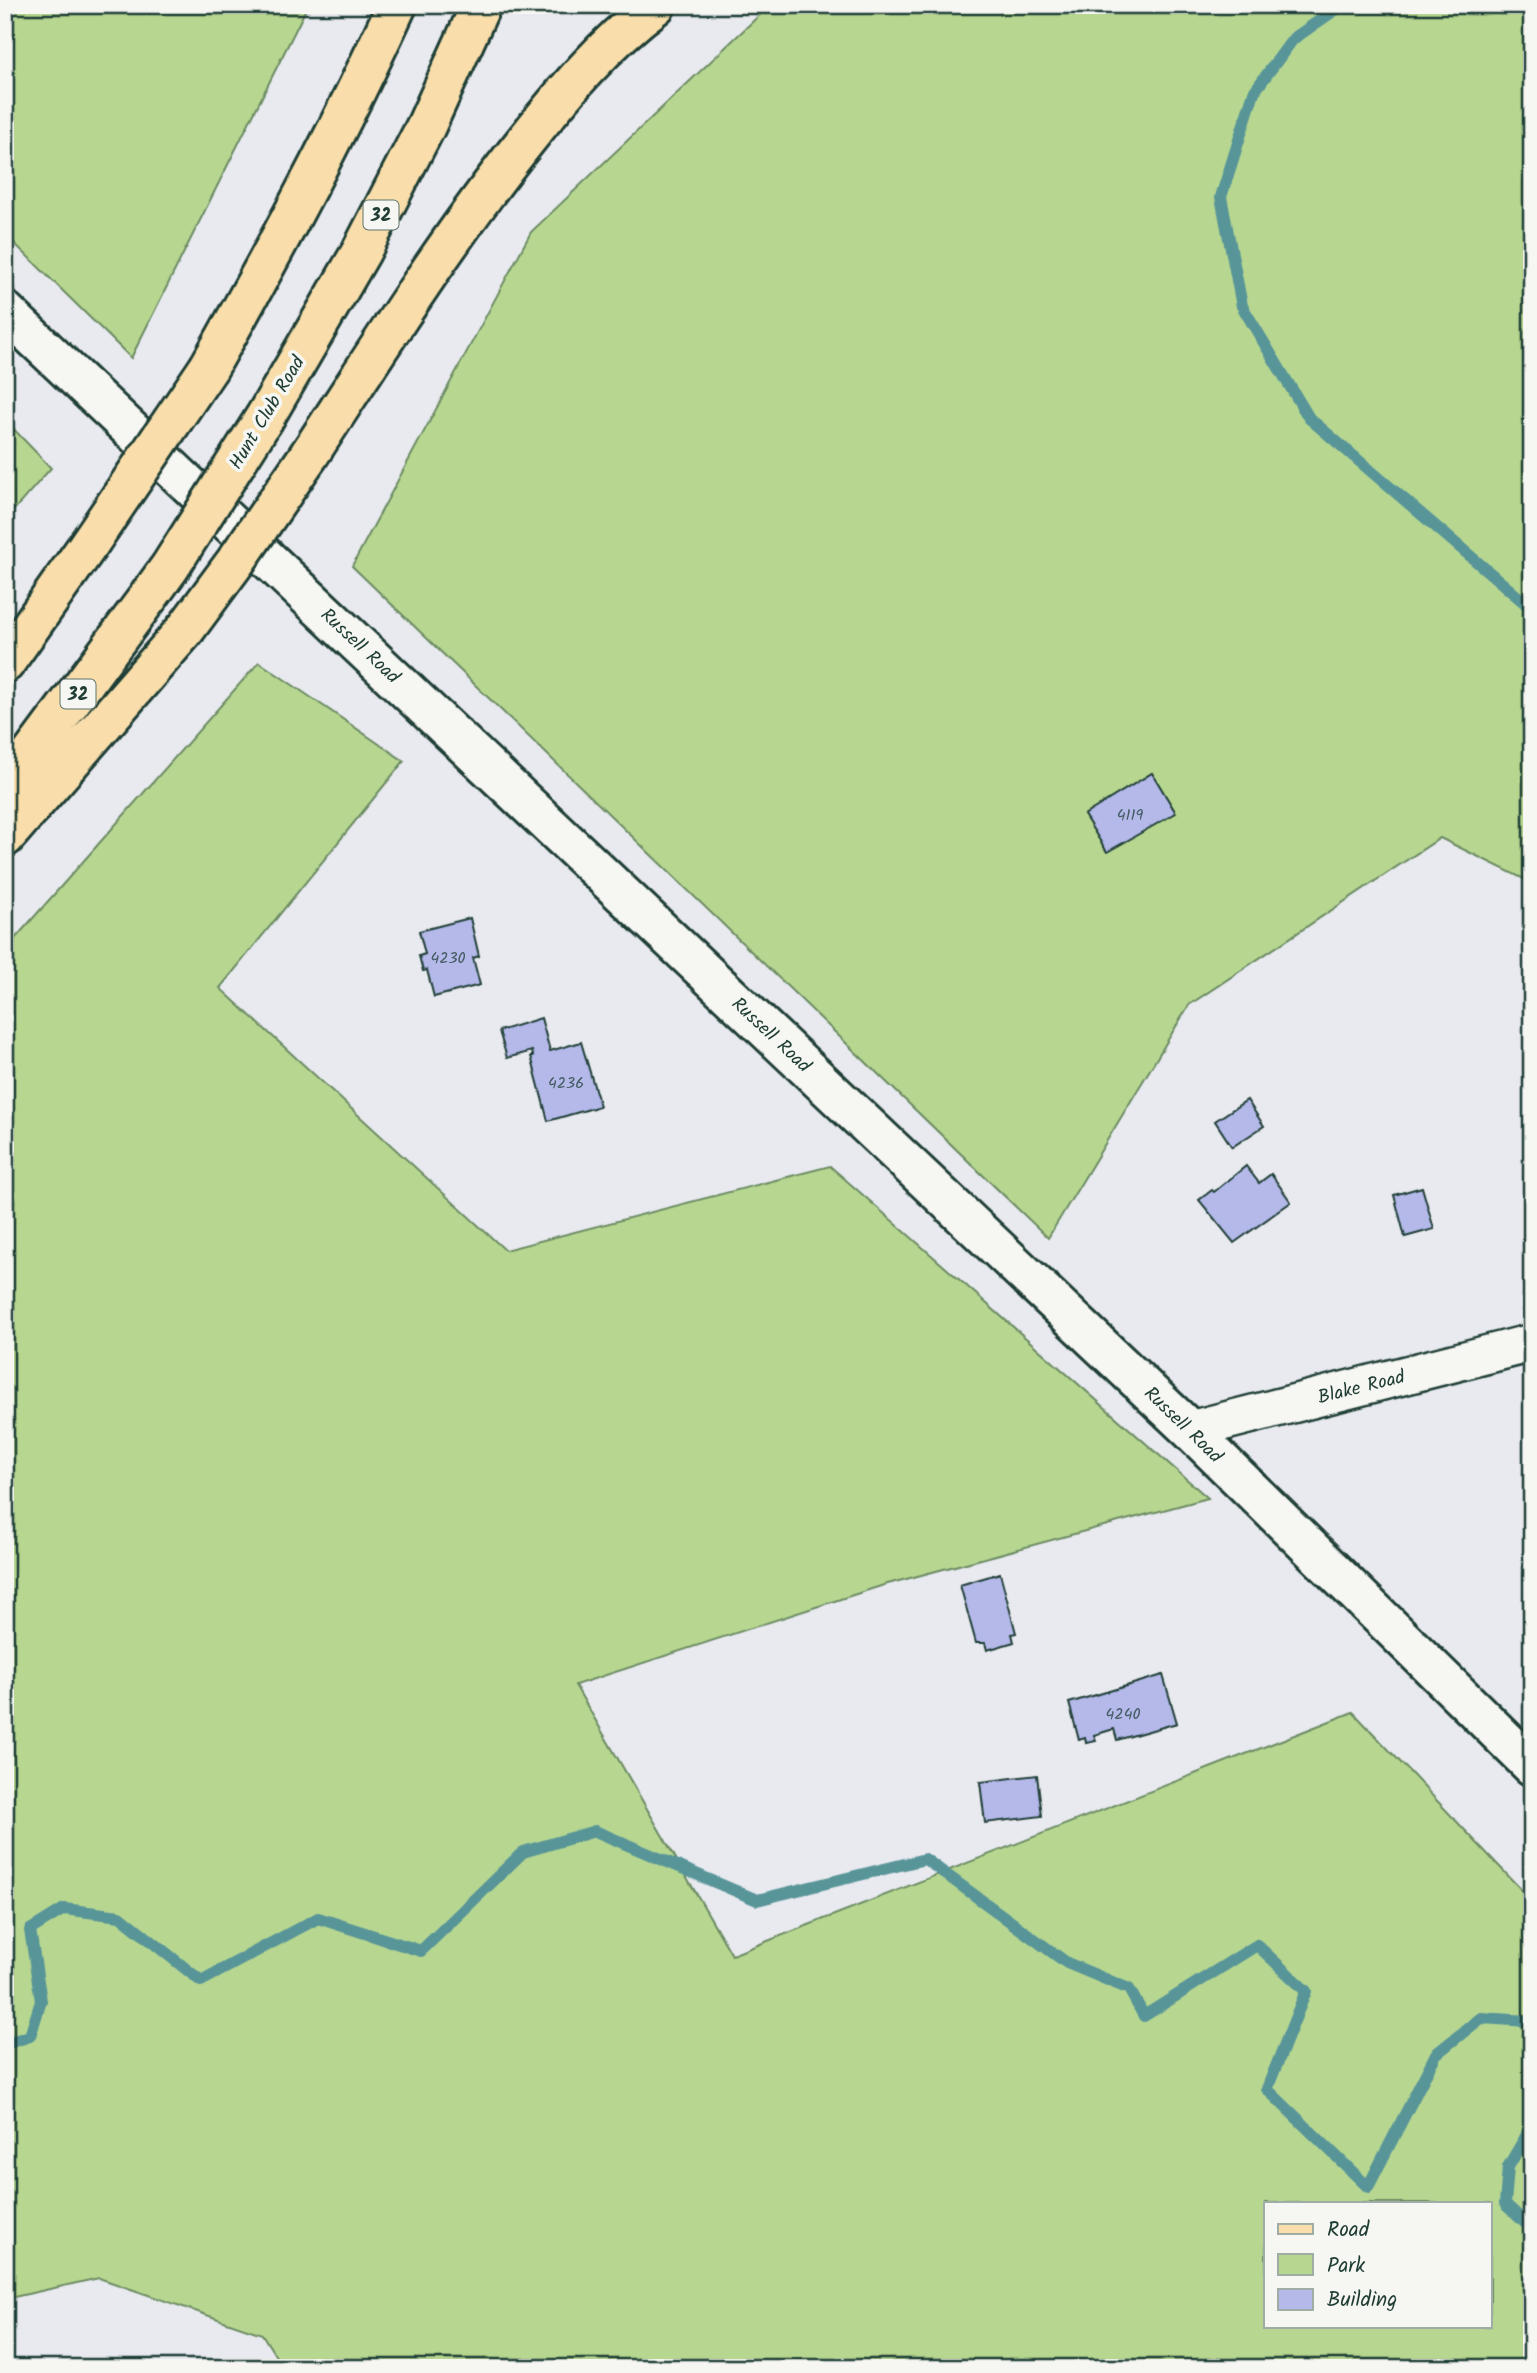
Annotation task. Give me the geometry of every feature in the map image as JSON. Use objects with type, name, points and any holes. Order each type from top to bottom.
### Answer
[{"type":"main road","points":[[5,663],[209,367],[289,225],[352,103],[397,5]]},
{"type":"main road","name":"Hunt Club Road","points":[[5,790],[170,567],[265,417],[362,252],[426,126],[481,5]]},
{"type":"main road","points":[[5,838],[185,630],[309,455],[487,189],[553,106],[625,28],[656,5]]},
{"type":"main road","name":"Russell Road","points":[[5,310],[1190,1430],[1532,1766]]},
{"type":"street","name":"Blake Road","points":[[1190,1430],[1532,1343]]},
{"type":"green space","points":[[5,5],[308,5],[131,358],[5,234]]},
{"type":"green space","points":[[770,5],[1532,5],[1532,883],[1440,838],[1189,1005],[1048,1238],[352,566],[531,232]]},
{"type":"green space","points":[[5,420],[51,468],[5,520]]},
{"type":"green space","points":[[259,662],[404,761],[220,988],[505,1250],[830,1166],[1208,1498],[884,1585],[575,1685],[732,1955],[1353,1712],[1532,1901],[1532,2368],[283,2368],[262,2334],[99,2278],[5,2299],[5,950]]},
{"type":"building","points":[[1152,773],[1176,813],[1107,852],[1084,815]]},
{"type":"building","points":[[470,918],[479,956],[473,958],[480,985],[434,997],[427,970],[423,971],[419,956],[425,954],[419,931]]},
{"type":"building","points":[[541,1018],[550,1051],[581,1042],[600,1106],[548,1121],[532,1051],[507,1058],[499,1031]]},
{"type":"building","points":[[1247,1100],[1264,1126],[1232,1147],[1215,1121]]},
{"type":"building","points":[[1246,1166],[1259,1183],[1271,1174],[1291,1202],[1234,1243],[1199,1200],[1212,1190],[1214,1192]]},
{"type":"building","points":[[1422,1187],[1434,1229],[1405,1237],[1394,1195]]},
{"type":"building","points":[[1000,1573],[1016,1633],[1012,1634],[1014,1642],[987,1650],[985,1643],[976,1643],[960,1585]]},
{"type":"building","points":[[1163,1675],[1177,1723],[1117,1740],[1114,1729],[1094,1735],[1096,1741],[1086,1743],[1085,1738],[1079,1740],[1069,1703]]},
{"type":"building","points":[[1037,1775],[1042,1816],[985,1823],[980,1782]]},
{"type":"waterway","points":[[1342,5],[1293,39],[1254,92],[1221,197],[1242,306],[1309,418],[1532,609]]},
{"type":"waterway","points":[[1494,5],[1502,9],[1509,5]]},
{"type":"waterway","points":[[5,2044],[30,2036],[41,2001],[30,1930],[64,1909],[120,1916],[201,1981],[318,1918],[421,1951],[523,1852],[595,1831],[757,1900],[925,1859],[1067,1963],[1129,1989],[1144,2016],[1257,1945],[1306,1991],[1267,2089],[1368,2187],[1436,2054],[1481,2018],[1529,2021],[1532,2025]]},
{"type":"waterway","points":[[1532,2126],[1508,2167],[1505,2204],[1532,2229]]}]
